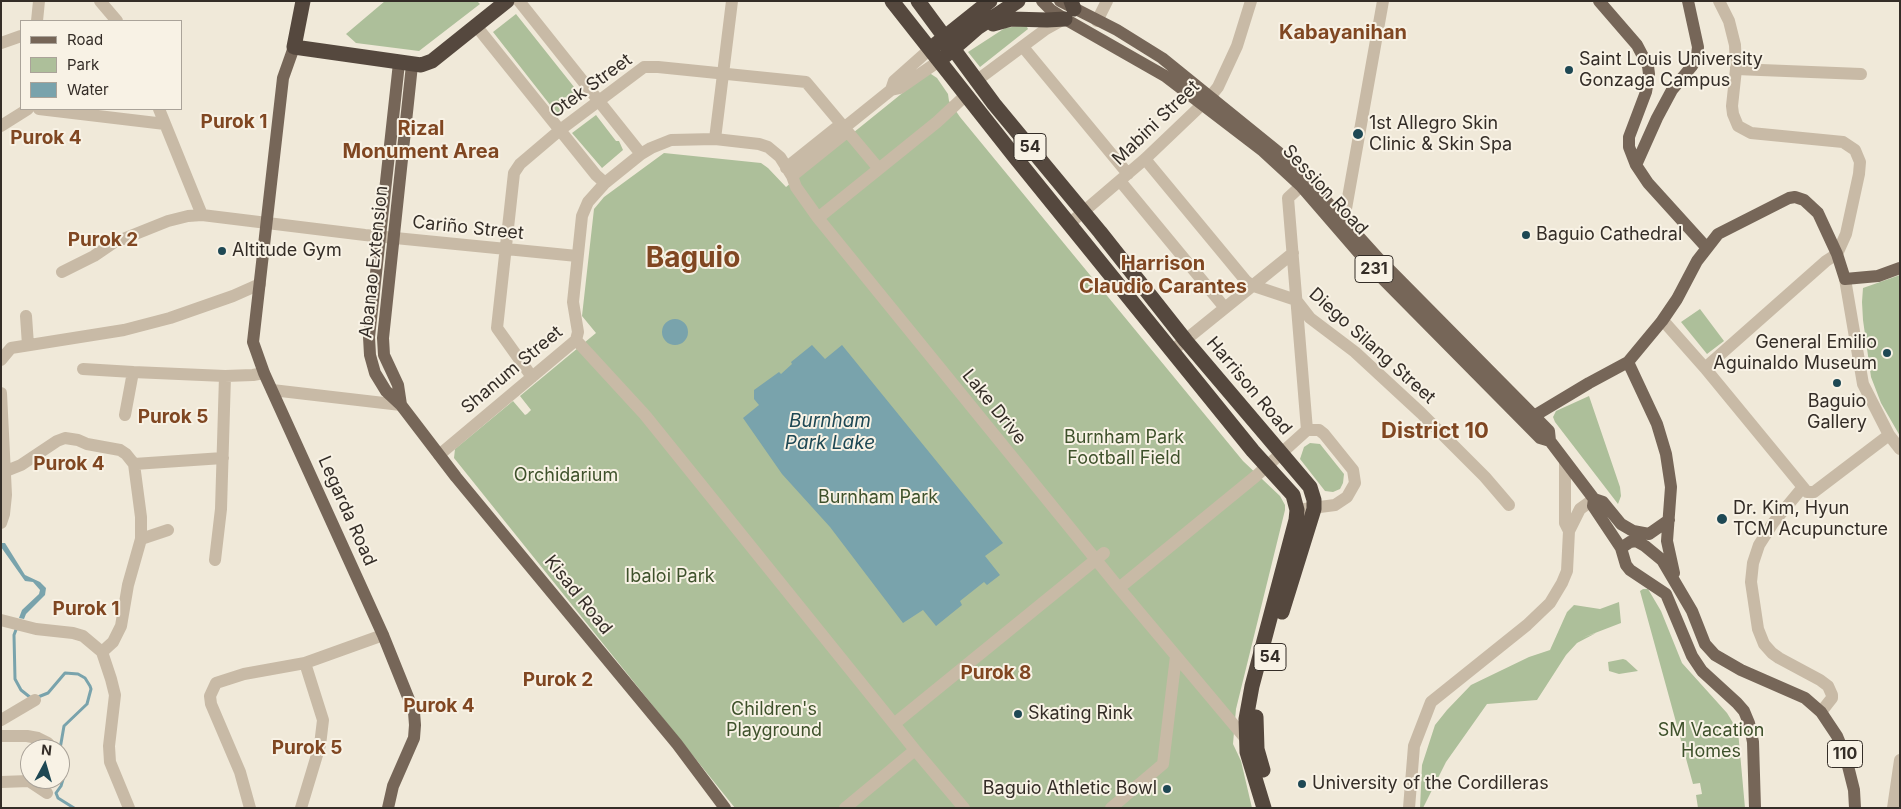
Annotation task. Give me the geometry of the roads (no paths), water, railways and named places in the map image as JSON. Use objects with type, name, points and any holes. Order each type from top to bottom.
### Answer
[{"type":"highway","points":[[303,1],[294,47],[421,65],[432,61],[507,1]]},
{"type":"highway","name":"54","points":[[892,1],[934,55]]},
{"type":"highway","name":"54","points":[[918,1],[948,44]]},
{"type":"highway","points":[[934,55],[948,44],[990,1]]},
{"type":"highway","points":[[948,44],[978,28],[1018,1]]},
{"type":"highway","points":[[978,28],[1011,18],[1047,20],[1070,10]]},
{"type":"highway","name":"Harrison Road","points":[[948,44],[976,82],[1186,341],[1310,487],[1314,508]]},
{"type":"highway","name":"Harrison Road","points":[[934,55],[1253,451],[1293,495],[1297,510]]},
{"type":"highway","name":"54","points":[[1274,808],[1257,749],[1256,717],[1284,604],[1314,508]]},
{"type":"highway","name":"54","points":[[1264,808],[1247,752],[1245,738],[1248,702],[1292,538],[1297,510]]},
{"type":"main road","name":"Session Road","points":[[1042,1],[1051,10],[1070,10],[1117,30],[1162,58],[1301,186],[1371,267],[1540,438],[1550,441]]},
{"type":"main road","name":"Session Road","points":[[1060,1],[1070,10],[1165,76],[1207,100],[1278,152],[1302,174],[1379,259],[1549,432],[1550,441],[1594,499]]},
{"type":"main road","points":[[1599,1],[1637,45],[1648,66],[1649,74],[1646,92],[1629,137],[1629,147],[1636,165],[1648,183],[1706,247]]},
{"type":"main road","points":[[1636,165],[1672,90],[1692,66],[1697,56],[1698,47],[1688,1]]},
{"type":"main road","name":"Legarda Road","points":[[294,47],[284,78],[253,342],[264,373],[383,635],[414,712],[416,725],[414,738],[393,786],[388,808]]},
{"type":"main road","name":"Abanao Extension","points":[[402,405],[386,391],[375,373],[369,347],[389,147],[406,64]]},
{"type":"main road","name":"Abanao Extension","points":[[402,405],[398,385],[384,355],[384,329],[403,148],[406,64]]},
{"type":"main road","points":[[389,147],[403,148]]},
{"type":"main road","points":[[1534,416],[1589,382],[1628,362],[1662,321],[1706,247],[1718,234],[1730,226],[1789,198],[1795,197],[1807,202],[1818,213],[1837,254],[1845,279],[1878,276],[1900,268]]},
{"type":"main road","points":[[370,328],[384,329]]},
{"type":"main road","points":[[1628,362],[1662,436],[1666,454],[1671,487],[1667,540],[1676,583]]},
{"type":"main road","name":"Kisad Road","points":[[402,405],[439,455],[677,744],[725,808]]},
{"type":"main road","points":[[1594,499],[1603,502],[1621,524],[1633,531],[1649,534],[1669,520]]},
{"type":"main road","name":"231","points":[[1594,499],[1593,506],[1621,548],[1622,557],[1630,570],[1662,590]]},
{"type":"main road","name":"110","points":[[1621,548],[1630,542],[1636,541],[1662,560],[1692,611],[1705,644],[1714,655],[1741,670],[1805,698],[1821,712],[1832,727],[1846,758],[1854,790],[1856,808]]},
{"type":"main road","points":[[1676,583],[1666,576],[1661,578],[1659,583],[1666,594],[1688,649],[1702,671],[1744,711],[1749,723],[1753,742],[1755,808]]},
{"type":"street","points":[[38,20],[39,1]]},
{"type":"street","points":[[100,1],[116,20]]},
{"type":"street","points":[[519,1],[641,154]]},
{"type":"street","points":[[715,139],[732,1]]},
{"type":"street","points":[[1097,21],[1107,1]]},
{"type":"street","name":"Mabini Street","points":[[1069,224],[1145,160],[1218,87],[1237,46],[1251,1]]},
{"type":"street","points":[[1344,220],[1383,1]]},
{"type":"street","points":[[1705,368],[1826,261],[1837,254],[1846,234],[1859,174],[1860,160],[1858,155],[1847,144],[1837,141],[1751,133],[1738,126],[1732,106],[1736,51],[1733,34],[1719,1]]},
{"type":"street","points":[[976,82],[1070,10]]},
{"type":"street","points":[[478,26],[596,175],[605,183]]},
{"type":"street","points":[[1,44],[20,36]]},
{"type":"street","points":[[1023,46],[1225,308]]},
{"type":"street","points":[[789,172],[836,128],[846,127],[891,90],[900,88],[934,55]]},
{"type":"street","name":"Otek Street","points":[[532,377],[497,328],[516,168],[560,130],[637,72],[649,66],[806,82],[846,127],[879,169]]},
{"type":"street","points":[[1736,69],[1860,74]]},
{"type":"street","points":[[818,218],[966,96]]},
{"type":"street","points":[[1,126],[26,110]]},
{"type":"street","points":[[47,110],[165,124]]},
{"type":"street","points":[[159,110],[202,215]]},
{"type":"street","name":"Shanum Street","points":[[439,455],[576,340],[578,332],[574,302],[577,256],[585,208],[605,183],[641,154],[671,140],[715,139],[759,144],[768,147],[780,157],[789,172]]},
{"type":"street","name":"Diego Silang Street","points":[[1145,160],[1246,282],[1296,300],[1310,318],[1355,352],[1422,413],[1485,477],[1509,505]]},
{"type":"street","name":"Lake Drive","points":[[789,172],[796,187],[818,218],[1119,588],[1245,738]]},
{"type":"street","points":[[1301,186],[1288,198],[1307,430]]},
{"type":"street","name":"Cariño Street","points":[[62,272],[94,256],[113,243],[168,221],[202,215],[379,236],[577,256]]},
{"type":"street","points":[[1173,350],[1251,285],[1293,253]]},
{"type":"street","points":[[1845,279],[1863,384],[1889,435],[1900,450]]},
{"type":"street","points":[[1,360],[6,347],[124,330],[170,318],[233,296],[260,284]]},
{"type":"street","points":[[26,316],[28,345]]},
{"type":"street","points":[[1662,321],[1705,368],[1807,492],[1814,492],[1889,435]]},
{"type":"street","points":[[576,340],[650,422],[964,808]]},
{"type":"street","points":[[83,369],[225,376],[253,376],[264,373]]},
{"type":"street","points":[[125,415],[133,372]]},
{"type":"street","points":[[215,560],[221,509],[225,376]]},
{"type":"street","points":[[272,390],[402,405]]},
{"type":"street","points":[[1,393],[6,471],[6,503],[1,523]]},
{"type":"street","points":[[1119,588],[1267,466],[1307,430],[1319,430],[1353,470],[1355,476],[1354,488],[1347,497],[1335,505],[1297,510]]},
{"type":"street","points":[[6,471],[21,465],[57,441],[66,438],[120,450],[134,464],[141,517],[141,539],[128,585],[121,626],[113,642],[102,652]]},
{"type":"street","points":[[134,464],[223,458]]},
{"type":"street","points":[[1565,461],[1565,523],[1569,531]]},
{"type":"street","points":[[1803,487],[1773,523],[1759,545],[1753,563],[1751,582],[1758,629],[1764,644],[1772,654],[1828,686],[1832,698],[1821,712]]},
{"type":"street","points":[[1409,808],[1414,746],[1431,702],[1527,625],[1550,603],[1562,583],[1567,570],[1569,531],[1580,509],[1594,499]]},
{"type":"street","points":[[141,539],[168,530]]},
{"type":"street","points":[[894,724],[1097,559]]},
{"type":"street","points":[[1,620],[36,629],[83,636],[102,652],[115,695],[109,746],[110,762],[130,808]]},
{"type":"street","points":[[250,808],[240,772],[211,704],[212,688],[219,680],[305,663],[383,635]]},
{"type":"street","points":[[1111,808],[1163,764],[1176,656]]},
{"type":"street","points":[[301,808],[320,745],[323,720],[305,663]]},
{"type":"street","points":[[1,720],[35,700]]},
{"type":"street","points":[[1,736],[27,736],[40,739]]},
{"type":"street","points":[[845,808],[915,750]]},
{"type":"street","points":[[1893,808],[1900,760]]},
{"type":"street","points":[[1,782],[29,781],[47,793]]},
{"type":"water","points":[[675,319],[684,323],[688,332],[684,341],[675,345],[666,341],[662,332],[666,323]]},
{"type":"water","name":"Burnham Park Lake","points":[[812,345],[825,359],[842,345],[1003,543],[985,556],[1000,575],[987,585],[984,582],[960,601],[962,605],[936,626],[923,610],[903,623],[830,527],[782,474],[743,418],[759,405],[754,399],[754,390],[779,372],[781,374],[792,364],[791,362]]},
{"type":"water","points":[[1,543],[5,543],[25,575],[40,582],[46,588],[45,595],[26,614],[24,619],[19,618],[22,610],[39,594],[40,590],[33,582],[25,581],[1,547]]},
{"type":"waterway","points":[[17,627],[14,635],[15,679],[21,690],[31,698]]},
{"type":"waterway","points":[[38,697],[48,693],[65,673],[78,674],[85,678],[90,686],[87,704],[64,726],[62,739]]},
{"type":"waterway","points":[[59,789],[56,793],[58,798],[74,808]]},
{"type":"place","name":"Saint Louis University Gonzaga Campus","points":[[1569,70]]},
{"type":"place","name":"1st Allegro Skin Clinic & Skin Spa","points":[[1358,134]]},
{"type":"place","name":"Baguio Cathedral","points":[[1526,235]]},
{"type":"place","name":"Altitude Gym","points":[[222,251]]},
{"type":"place","name":"General Emilio Aguinaldo Museum","points":[[1887,353]]},
{"type":"place","name":"Baguio Gallery","points":[[1837,383]]},
{"type":"place","name":"Dr. Kim, Hyun TCM Acupuncture","points":[[1722,519]]},
{"type":"place","name":"Skating Rink","points":[[1018,714]]},
{"type":"place","name":"University of the Cordilleras","points":[[1302,784]]},
{"type":"place","name":"Baguio Athletic Bowl","points":[[1167,789]]},
{"type":"district","name":"Kabayanihan","points":[[1343,33]]},
{"type":"district","name":"Purok 1","points":[[234,122]]},
{"type":"district","name":"Purok 4","points":[[46,138]]},
{"type":"district","name":"Rizal Monument Area","points":[[421,140]]},
{"type":"district","name":"Purok 2","points":[[103,240]]},
{"type":"district","name":"Baguio","points":[[693,259]]},
{"type":"district","name":"Harrison Claudio Carantes","points":[[1163,276]]},
{"type":"district","name":"Purok 5","points":[[173,417]]},
{"type":"district","name":"District 10","points":[[1435,431]]},
{"type":"district","name":"Purok 4","points":[[69,464]]},
{"type":"district","name":"Purok 1","points":[[86,609]]},
{"type":"district","name":"Purok 8","points":[[996,673]]},
{"type":"district","name":"Purok 2","points":[[558,680]]},
{"type":"district","name":"Purok 4","points":[[439,706]]},
{"type":"district","name":"Purok 5","points":[[307,748]]},
{"type":"park label","name":"Burnham Park Football Field","points":[[1124,448]]},
{"type":"park label","name":"Orchidarium","points":[[566,476]]},
{"type":"park label","name":"Burnham Park","points":[[878,498]]},
{"type":"park label","name":"Ibaloi Park","points":[[670,577]]},
{"type":"park label","name":"Children's Playground","points":[[774,720]]},
{"type":"park label","name":"SM Vacation Homes","points":[[1711,741]]}]
